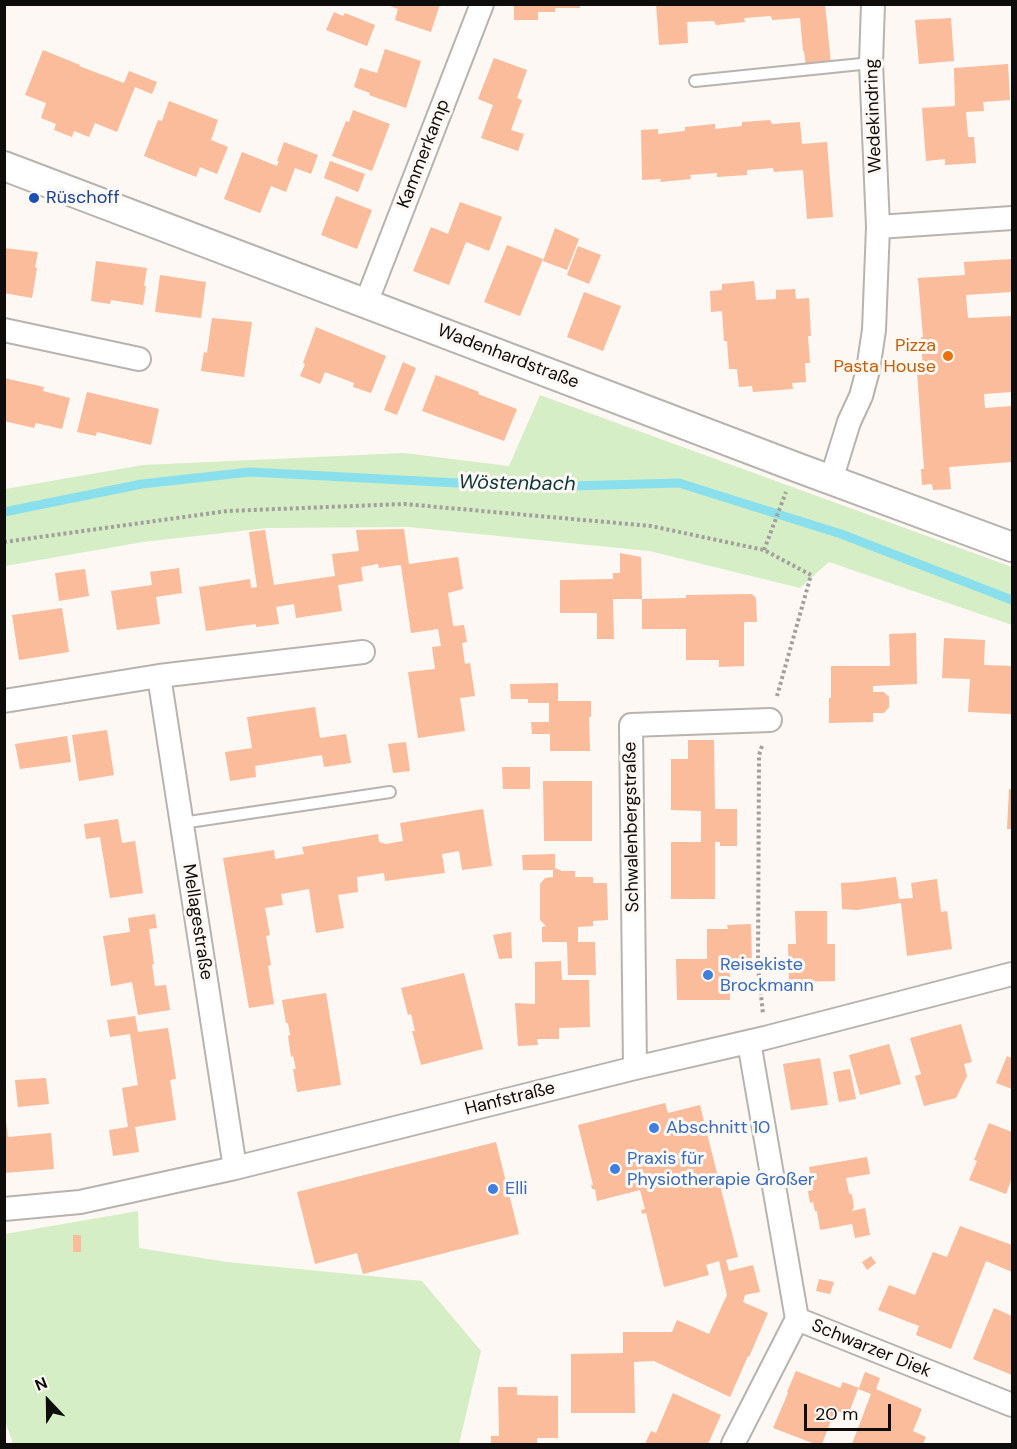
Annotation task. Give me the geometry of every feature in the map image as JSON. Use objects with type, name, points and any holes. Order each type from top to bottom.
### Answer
[{"type":"street","name":"Kammerkamp","points":[[366,303],[482,4]]},
{"type":"street","name":"Wedekindring","points":[[831,480],[849,422],[861,396],[868,370],[874,330],[878,227],[871,63],[873,4]]},
{"type":"street","name":"Wadenhardstraße","points":[[4,166],[1012,547]]},
{"type":"street","points":[[878,227],[1012,218]]},
{"type":"street","points":[[4,330],[138,359]]},
{"type":"street","points":[[4,700],[159,676],[363,652]]},
{"type":"street","name":"Mellagestraße","points":[[159,676],[235,1168]]},
{"type":"street","name":"Schwalenbergstraße","points":[[634,1068],[631,725],[770,720]]},
{"type":"street","name":"Hanfstraße","points":[[4,1209],[80,1202],[235,1168],[634,1068],[757,1040],[1012,974]]},
{"type":"street","name":"Schwarzer Diek","points":[[733,1444],[797,1319],[757,1040]]},
{"type":"street","name":"Schwarzer Diek","points":[[797,1319],[1012,1405]]},
{"type":"lane","points":[[695,81],[871,63]]},
{"type":"lane","points":[[182,823],[390,792]]},
{"type":"path","points":[[764,550],[789,486]]},
{"type":"path","points":[[4,542],[227,511],[404,504],[651,526],[764,550],[811,575],[759,755],[757,1040]]},
{"type":"green space","points":[[540,395],[1012,567],[1012,625],[829,562],[800,588],[649,551],[408,527],[268,528],[143,542],[5,566],[5,489],[143,465],[404,453],[509,466]]},
{"type":"green space","points":[[138,1211],[139,1248],[227,1262],[422,1281],[481,1351],[459,1444],[13,1444],[5,1421],[5,1234]]},
{"type":"building","points":[[385,4],[440,4],[431,32],[395,20],[398,9]]},
{"type":"building","points":[[514,4],[580,4],[580,8],[555,8],[555,12],[538,12],[538,20],[514,20]]},
{"type":"building","points":[[656,4],[825,4],[831,64],[806,67],[800,18],[772,20],[771,16],[744,18],[745,22],[716,25],[714,21],[687,22],[688,43],[659,45]]},
{"type":"building","points":[[334,12],[343,16],[345,13],[375,25],[367,46],[326,30]]},
{"type":"building","points":[[951,18],[954,61],[919,64],[915,20]]},
{"type":"building","points":[[385,49],[421,61],[406,108],[369,95],[370,93],[354,87],[360,68],[377,73]]},
{"type":"building","points":[[43,50],[124,83],[129,71],[157,82],[152,94],[135,87],[117,132],[95,123],[89,137],[74,131],[72,137],[54,130],[56,124],[41,118],[46,103],[25,95]]},
{"type":"building","points":[[494,58],[527,70],[517,98],[522,100],[511,130],[524,134],[518,151],[481,138],[493,105],[478,99]]},
{"type":"building","points":[[1008,64],[1010,100],[983,102],[984,111],[966,112],[968,137],[974,137],[976,163],[945,165],[945,159],[926,161],[922,108],[955,106],[954,68]]},
{"type":"building","points":[[169,101],[218,120],[211,140],[228,147],[217,174],[200,167],[196,177],[144,156],[158,120],[162,121]]},
{"type":"building","points":[[353,110],[390,124],[372,171],[332,156]]},
{"type":"building","points":[[770,120],[772,124],[800,122],[802,144],[827,142],[833,217],[807,219],[803,170],[774,172],[773,168],[747,170],[747,175],[717,177],[717,173],[690,175],[691,179],[660,182],[661,179],[642,180],[641,130],[658,129],[658,134],[685,131],[685,127],[715,124],[715,129],[742,126],[742,122]]},
{"type":"building","points":[[284,142],[318,155],[311,174],[295,168],[286,192],[271,186],[260,213],[224,199],[242,152],[277,166]]},
{"type":"building","points":[[330,161],[365,174],[358,192],[324,178]]},
{"type":"building","points":[[336,196],[372,210],[357,249],[321,235]]},
{"type":"building","points":[[460,202],[502,217],[489,251],[466,242],[449,285],[413,271],[431,227],[448,234]]},
{"type":"building","points":[[555,228],[579,239],[567,270],[543,261]]},
{"type":"building","points":[[507,245],[543,259],[520,316],[484,302]]},
{"type":"building","points":[[578,246],[601,255],[589,284],[567,275]]},
{"type":"building","points":[[4,248],[38,252],[32,298],[4,293]]},
{"type":"building","points":[[1012,259],[1012,292],[966,295],[968,318],[1012,316],[1012,392],[984,394],[985,408],[1012,406],[1012,462],[949,467],[951,489],[933,490],[932,484],[922,485],[921,469],[924,469],[917,372],[923,371],[921,337],[923,337],[918,278],[965,275],[964,262]]},
{"type":"building","points":[[96,261],[147,268],[143,305],[111,300],[110,304],[91,301]]},
{"type":"building","points":[[160,275],[206,282],[201,318],[155,312]]},
{"type":"building","points":[[754,281],[756,300],[776,299],[776,290],[795,289],[796,299],[809,298],[810,363],[805,363],[806,382],[792,383],[793,389],[753,392],[752,386],[739,387],[737,369],[729,369],[722,311],[711,312],[710,291],[722,290],[722,284]]},
{"type":"building","points":[[584,292],[621,306],[603,351],[567,337]]},
{"type":"building","points":[[212,318],[252,322],[244,377],[201,371],[204,352],[207,353]]},
{"type":"building","points":[[316,327],[386,356],[371,393],[353,387],[354,383],[325,372],[320,384],[300,376]]},
{"type":"building","points":[[403,362],[416,368],[397,415],[384,410]]},
{"type":"building","points":[[436,375],[517,409],[504,441],[422,411]]},
{"type":"building","points":[[4,378],[44,387],[43,391],[70,398],[62,429],[36,423],[34,428],[4,421]]},
{"type":"building","points":[[87,392],[159,409],[151,445],[97,432],[96,436],[77,432]]},
{"type":"building","points":[[404,529],[409,564],[458,557],[463,589],[448,593],[453,625],[464,625],[467,642],[462,643],[465,664],[470,663],[475,696],[460,698],[465,731],[418,738],[408,672],[435,669],[432,647],[441,646],[438,629],[411,633],[400,565],[379,568],[378,564],[361,567],[363,581],[338,585],[342,611],[296,618],[294,604],[276,607],[279,624],[256,627],[256,624],[206,631],[199,587],[250,579],[251,588],[257,587],[249,532],[265,530],[274,585],[335,576],[332,554],[359,551],[356,530]]},
{"type":"building","points":[[620,553],[641,557],[642,599],[613,599],[614,639],[597,639],[597,613],[560,613],[560,580],[613,579],[613,573],[620,573]]},
{"type":"building","points":[[179,568],[182,593],[156,597],[160,624],[117,630],[111,591],[152,585],[150,572]]},
{"type":"building","points":[[85,569],[89,596],[59,601],[55,573]]},
{"type":"building","points":[[752,594],[756,598],[757,622],[744,622],[744,666],[719,667],[719,660],[686,660],[686,629],[642,629],[642,599],[686,598],[686,595]]},
{"type":"building","points":[[62,608],[69,652],[19,660],[12,615]]},
{"type":"building","points":[[916,633],[917,684],[873,686],[873,692],[884,692],[889,697],[889,707],[884,713],[873,713],[873,722],[829,723],[831,666],[890,666],[889,634]]},
{"type":"building","points":[[944,638],[985,640],[984,665],[1012,666],[1012,714],[968,712],[970,679],[942,678]]},
{"type":"building","points":[[558,683],[558,701],[591,701],[590,751],[550,751],[550,734],[532,734],[531,722],[549,722],[549,703],[528,703],[528,699],[511,699],[510,684]]},
{"type":"building","points":[[315,707],[320,738],[346,734],[351,763],[324,767],[322,755],[255,766],[256,777],[230,781],[225,752],[252,748],[247,717]]},
{"type":"building","points":[[107,730],[114,775],[79,781],[72,735]]},
{"type":"building","points":[[67,736],[71,762],[20,769],[15,744]]},
{"type":"building","points":[[688,740],[714,740],[715,809],[737,809],[737,846],[720,846],[720,842],[715,842],[715,899],[671,899],[671,842],[701,842],[701,811],[671,810],[671,759],[688,759]]},
{"type":"building","points":[[406,742],[410,771],[393,773],[388,744]]},
{"type":"building","points":[[502,767],[530,767],[530,789],[503,789]]},
{"type":"building","points":[[543,781],[592,781],[592,841],[544,841]]},
{"type":"building","points":[[1009,789],[1012,790],[1012,829],[1007,829]]},
{"type":"building","points":[[483,809],[492,866],[462,870],[459,851],[442,854],[445,873],[385,881],[384,873],[357,877],[358,892],[338,895],[344,928],[316,933],[309,889],[281,894],[283,905],[265,908],[270,935],[266,936],[274,1004],[249,1008],[223,858],[274,850],[275,859],[304,854],[302,847],[378,834],[379,842],[386,844],[403,841],[400,823]]},
{"type":"building","points":[[118,819],[122,843],[135,841],[143,893],[110,898],[100,837],[86,839],[84,824]]},
{"type":"building","points":[[555,854],[555,868],[562,871],[575,871],[575,877],[593,877],[593,883],[607,883],[608,920],[593,921],[593,926],[578,927],[578,942],[595,942],[596,975],[568,975],[567,942],[542,942],[542,927],[546,926],[540,920],[540,884],[545,878],[553,877],[553,870],[523,870],[522,855]]},
{"type":"building","points":[[896,877],[899,899],[913,898],[911,883],[937,879],[941,912],[947,911],[952,949],[907,956],[901,903],[857,910],[842,909],[841,883]]},
{"type":"building","points":[[795,911],[827,911],[827,944],[835,944],[835,981],[789,982],[788,944],[796,944]]},
{"type":"building","points":[[155,914],[157,928],[149,929],[155,986],[166,985],[170,1010],[138,1015],[132,982],[111,986],[103,936],[130,932],[128,918]]},
{"type":"building","points":[[751,924],[752,966],[730,966],[730,1000],[677,1000],[676,959],[707,959],[707,929],[728,929],[727,925]]},
{"type":"building","points":[[511,932],[512,958],[499,959],[493,935]]},
{"type":"building","points":[[561,961],[562,980],[589,980],[590,1027],[559,1028],[559,1039],[537,1039],[538,1045],[518,1046],[515,1003],[535,1004],[535,962]]},
{"type":"building","points":[[464,973],[483,1049],[421,1065],[412,1031],[415,1031],[411,1014],[408,1015],[401,988]]},
{"type":"building","points":[[326,993],[341,1085],[297,1092],[293,1069],[296,1069],[293,1056],[291,1057],[288,1036],[290,1035],[282,1000]]},
{"type":"building","points":[[135,1016],[138,1032],[168,1028],[176,1079],[170,1080],[176,1120],[135,1127],[139,1152],[113,1156],[109,1130],[128,1127],[122,1088],[138,1085],[130,1034],[110,1037],[107,1020]]},
{"type":"building","points":[[961,1024],[972,1062],[964,1064],[967,1076],[956,1098],[924,1106],[915,1076],[921,1074],[910,1038]]},
{"type":"building","points":[[889,1044],[901,1084],[860,1095],[849,1055]]},
{"type":"building","points":[[1007,1056],[1012,1058],[1012,1089],[996,1083]]},
{"type":"building","points":[[820,1058],[828,1105],[791,1110],[783,1064]]},
{"type":"building","points":[[850,1069],[856,1099],[839,1102],[833,1072]]},
{"type":"building","points":[[46,1078],[49,1104],[18,1107],[15,1080]]},
{"type":"building","points":[[665,1103],[668,1113],[700,1105],[738,1257],[726,1260],[729,1271],[753,1265],[760,1292],[745,1295],[743,1302],[768,1313],[730,1397],[654,1361],[634,1362],[635,1413],[571,1413],[571,1354],[623,1353],[623,1332],[672,1332],[677,1320],[709,1334],[727,1295],[719,1261],[706,1265],[709,1275],[664,1287],[646,1213],[642,1214],[641,1210],[645,1209],[640,1190],[597,1201],[595,1189],[592,1189],[591,1185],[593,1185],[578,1125]]},
{"type":"building","points":[[4,1121],[6,1121],[8,1137],[51,1133],[54,1169],[4,1173]]},
{"type":"building","points":[[989,1123],[1012,1132],[1012,1178],[1006,1194],[969,1180],[977,1161],[974,1160]]},
{"type":"building","points":[[496,1142],[519,1234],[363,1274],[357,1253],[315,1264],[297,1192]]},
{"type":"building","points":[[867,1157],[870,1174],[846,1178],[849,1193],[852,1195],[854,1207],[852,1211],[865,1208],[870,1235],[855,1238],[852,1224],[820,1230],[817,1211],[815,1211],[813,1202],[810,1203],[808,1191],[813,1190],[809,1167]]},
{"type":"building","points":[[960,1226],[1012,1245],[1012,1272],[986,1261],[951,1349],[916,1335],[919,1326],[878,1310],[889,1285],[915,1295],[933,1252],[947,1257]]},
{"type":"building","points":[[73,1235],[81,1235],[81,1252],[73,1252]]},
{"type":"building","points":[[871,1256],[876,1263],[867,1270],[862,1262]]},
{"type":"building","points":[[819,1279],[834,1282],[830,1294],[816,1291]]},
{"type":"building","points":[[994,1308],[1012,1316],[1012,1375],[973,1359]]},
{"type":"building","points":[[796,1371],[840,1388],[843,1382],[859,1388],[865,1372],[880,1378],[876,1389],[922,1409],[913,1431],[926,1437],[923,1444],[852,1444],[871,1394],[858,1389],[848,1415],[835,1410],[822,1444],[815,1444],[773,1428]]},
{"type":"building","points":[[498,1387],[517,1387],[517,1395],[558,1396],[558,1438],[537,1438],[537,1444],[491,1444],[491,1436],[499,1436]]},
{"type":"building","points":[[673,1393],[721,1415],[708,1444],[645,1444],[651,1431],[656,1433]]},
{"type":"waterway","name":"Wöstenbach","points":[[4,512],[142,484],[250,472],[533,487],[679,483],[841,534],[1012,600]]},
{"type":"place","name":"Rüschoff","points":[[34,198]]},
{"type":"place","name":"Pizza Pasta House","points":[[948,356]]},
{"type":"place","name":"Reisekiste Brockmann","points":[[708,975]]},
{"type":"place","name":"Abschnitt 10","points":[[654,1128]]},
{"type":"place","name":"Praxis für Physiotherapie Großer","points":[[615,1169]]},
{"type":"place","name":"Elli","points":[[493,1189]]}]
